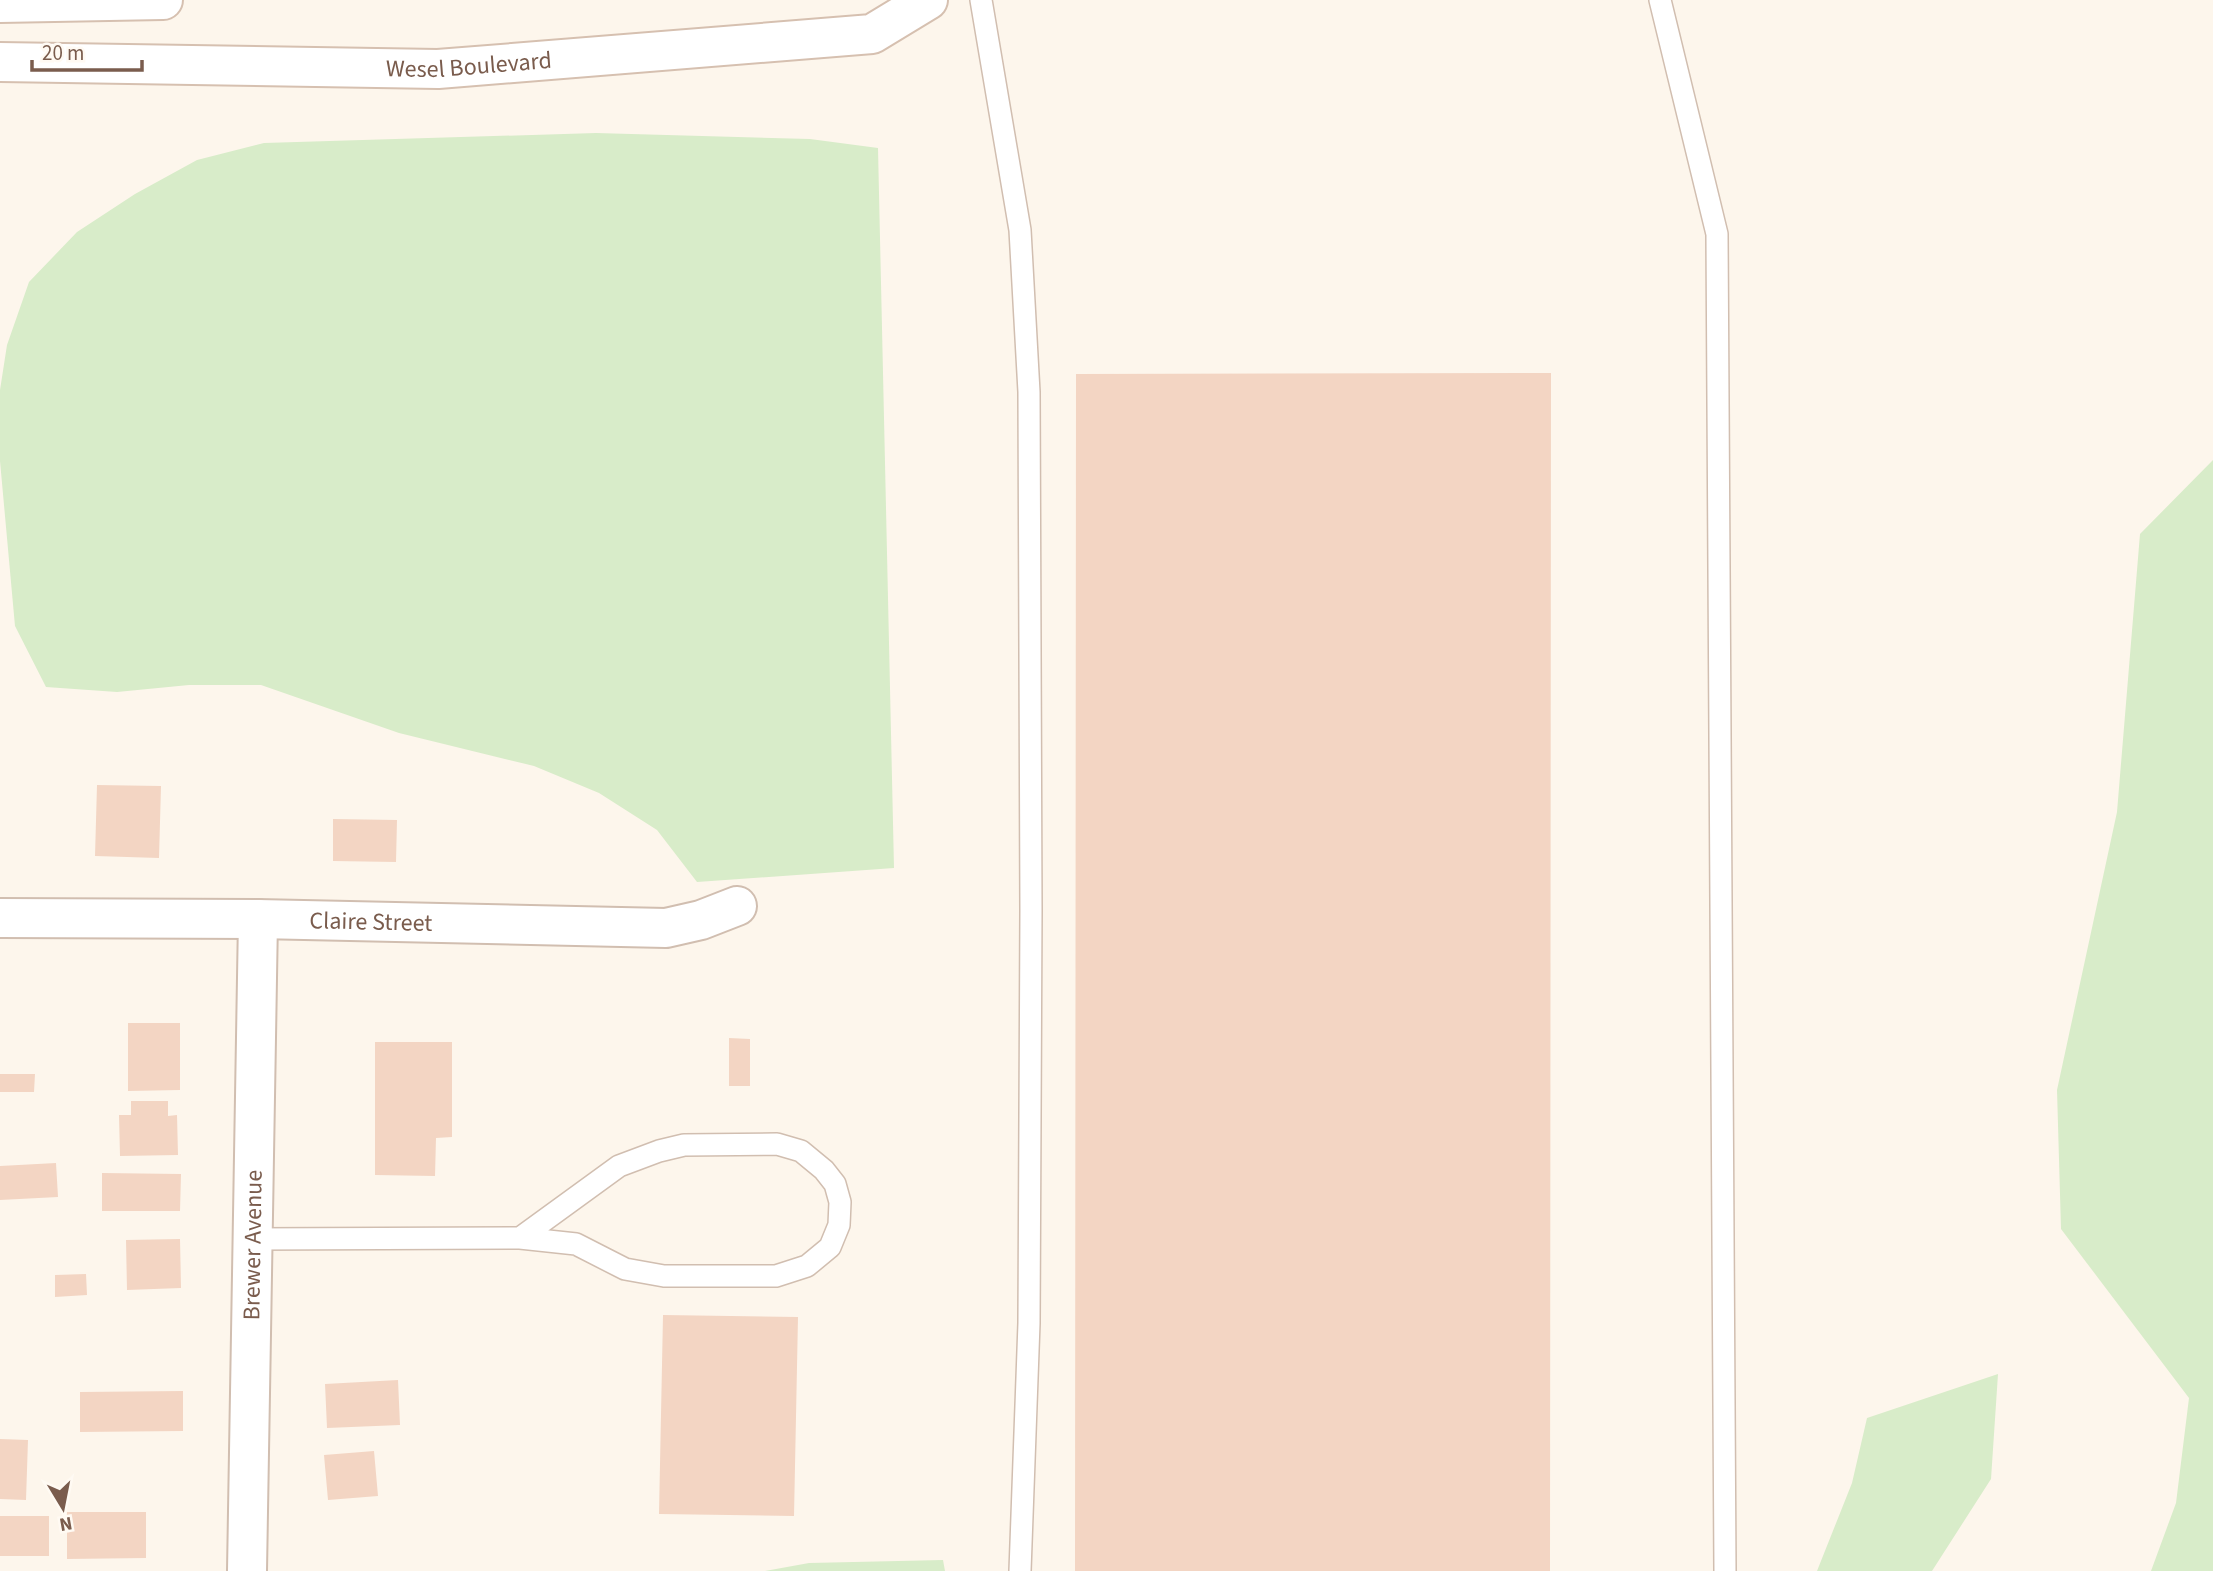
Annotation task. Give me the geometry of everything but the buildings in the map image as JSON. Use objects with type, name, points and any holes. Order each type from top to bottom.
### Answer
[{"type":"street","points":[[0,3],[163,0]]},
{"type":"street","name":"Wesel Boulevard","points":[[0,62],[438,69],[872,34],[928,0]]},
{"type":"street","name":"Claire Street","points":[[0,918],[258,919],[666,928],[701,920],[737,906]]},
{"type":"street","name":"Brewer Avenue","points":[[247,1571],[258,919]]},
{"type":"lane","points":[[981,0],[1020,230],[1028,392],[1030,1323],[1020,1571]]},
{"type":"lane","points":[[1660,0],[1717,234],[1725,1571]]},
{"type":"lane","points":[[253,1239],[520,1238],[576,1244],[625,1269],[664,1276],[776,1276],[807,1266],[830,1247],[839,1225],[840,1202],[835,1184],[824,1170],[801,1151],[777,1144],[684,1145],[619,1166],[520,1238]]},
{"type":"green space","points":[[596,133],[810,139],[878,148],[894,868],[697,882],[657,830],[599,793],[534,766],[399,733],[261,685],[189,685],[117,692],[46,687],[15,626],[0,461],[0,390],[7,345],[29,282],[77,232],[135,194],[197,160],[264,143]]},
{"type":"green space","points":[[2213,460],[2213,1571],[2151,1571],[2176,1503],[2189,1398],[2061,1229],[2057,1090],[2117,812],[2140,534]]},
{"type":"green space","points":[[1998,1374],[1991,1479],[1932,1571],[1817,1571],[1852,1483],[1867,1418]]},
{"type":"green space","points":[[943,1560],[945,1571],[765,1571],[809,1563]]}]
